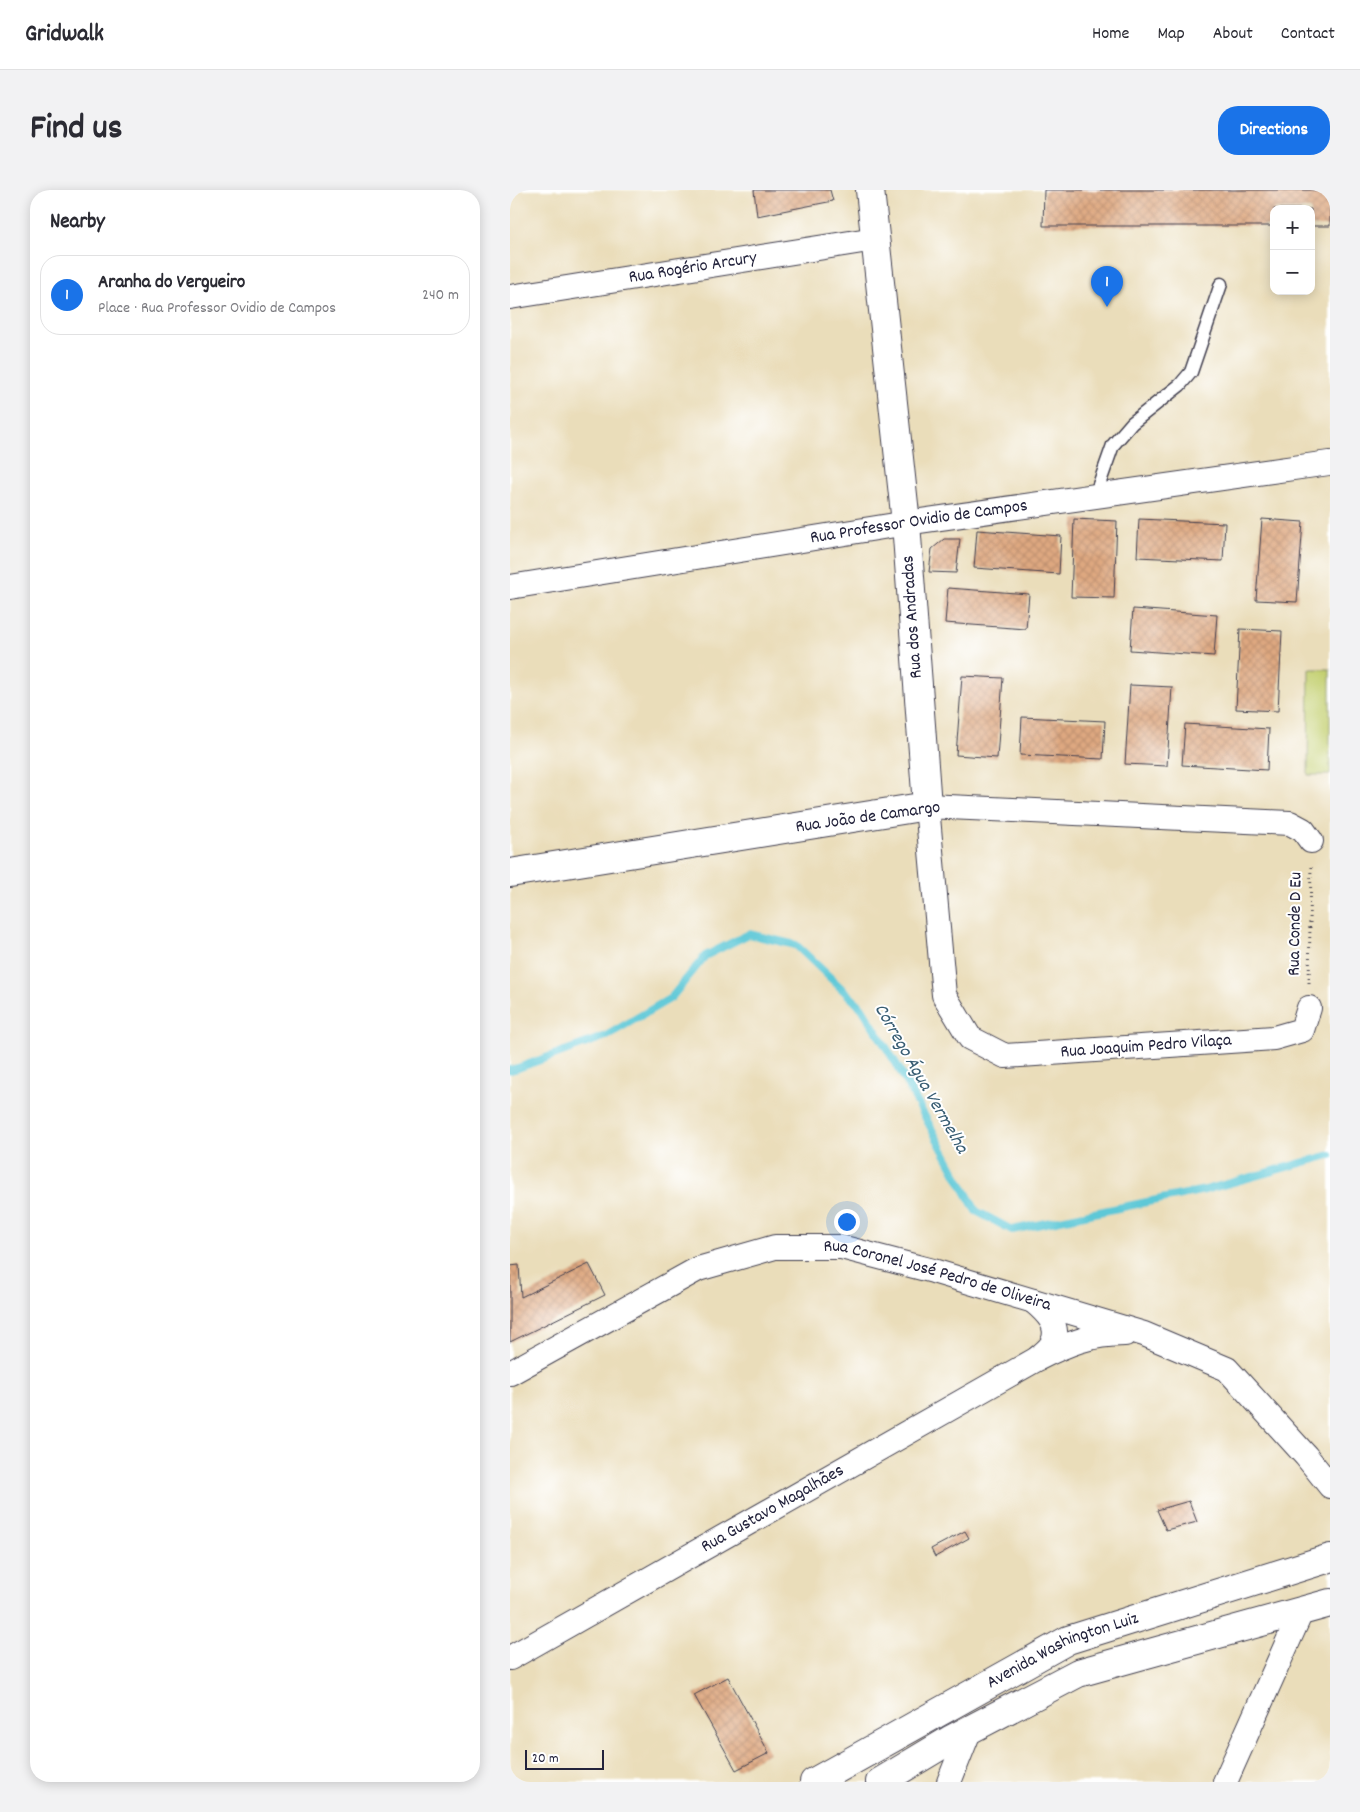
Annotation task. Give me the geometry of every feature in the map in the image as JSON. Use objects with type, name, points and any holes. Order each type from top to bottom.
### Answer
[{"type":"main road","name":"Rua dos Andradas","points":[[870,190],[906,523],[927,806]]},
{"type":"main road","name":"Rua João de Camargo","points":[[510,873],[927,806]]},
{"type":"main road","name":"Avenida Washington Luiz","points":[[814,1782],[1068,1640],[1330,1558]]},
{"type":"main road","name":"Avenida Washington Luiz","points":[[880,1782],[970,1729],[1078,1674],[1330,1603]]},
{"type":"street","name":"Rua Rogério Arcury","points":[[510,297],[875,239]]},
{"type":"street","name":"Rua Professor Ovidio de Campos","points":[[510,587],[906,523],[1329,463]]},
{"type":"street","name":"Rua João de Camargo","points":[[927,806],[1290,823],[1303,830],[1311,841]]},
{"type":"street","name":"Rua dos Andradas","points":[[927,806],[944,995],[970,1038]]},
{"type":"street","name":"Rua Joaquim Pedro Vilaça","points":[[970,1038],[1005,1056],[1274,1038],[1302,1030],[1309,1008]]},
{"type":"street","name":"Rua Coronel José Pedro de Oliveira","points":[[510,1373],[698,1269],[775,1247],[841,1247],[933,1270],[1144,1334],[1227,1370],[1306,1456],[1330,1486]]},
{"type":"street","name":"Rua Gustavo Magalhães","points":[[1030,1299],[1053,1320],[1055,1334],[1052,1344],[1037,1360]]},
{"type":"street","name":"Rua Gustavo Magalhães","points":[[510,1658],[1037,1360],[1082,1338],[1108,1334],[1144,1334]]},
{"type":"street","points":[[1225,1782],[1302,1610]]},
{"type":"street","points":[[949,1782],[970,1729]]},
{"type":"lane","points":[[1095,496],[1113,445],[1132,423],[1180,385],[1191,372],[1221,284]]},
{"type":"path","name":"Rua Conde D Eu","points":[[1309,1008],[1311,841]]},
{"type":"green space","points":[[1309,669],[1330,669],[1330,775],[1308,775]]},
{"type":"building","points":[[754,190],[830,190],[833,201],[757,216]]},
{"type":"building","points":[[1044,190],[1330,190],[1330,226],[1315,226],[1315,205],[1270,205],[1270,226],[1043,226]]},
{"type":"building","points":[[1074,519],[1117,521],[1114,598],[1071,597]]},
{"type":"building","points":[[1139,519],[1225,523],[1223,561],[1137,557]]},
{"type":"building","points":[[1262,519],[1303,522],[1297,602],[1256,600]]},
{"type":"building","points":[[977,530],[1061,536],[1059,574],[974,568]]},
{"type":"building","points":[[944,539],[960,539],[956,573],[929,572],[932,549]]},
{"type":"building","points":[[948,588],[1029,594],[1026,629],[945,623]]},
{"type":"building","points":[[1133,609],[1217,615],[1214,656],[1130,650]]},
{"type":"building","points":[[1240,629],[1282,631],[1278,711],[1236,709]]},
{"type":"building","points":[[962,676],[1003,678],[997,758],[956,755]]},
{"type":"building","points":[[1130,685],[1172,687],[1167,766],[1125,764]]},
{"type":"building","points":[[1022,717],[1105,721],[1103,759],[1020,755]]},
{"type":"building","points":[[1185,724],[1269,729],[1267,770],[1182,765]]},
{"type":"building","points":[[589,1264],[605,1295],[510,1342],[510,1266],[519,1265],[521,1297]]},
{"type":"building","points":[[1189,1501],[1197,1522],[1166,1530],[1157,1510]]},
{"type":"building","points":[[965,1531],[969,1538],[935,1557],[931,1549]]},
{"type":"building","points":[[728,1677],[769,1753],[736,1770],[694,1695]]},
{"type":"waterway","name":"Córrego Água Vermelha","points":[[510,1070],[606,1036],[671,998],[705,956],[749,934],[796,945],[862,1008],[897,1065],[976,1211],[1012,1230],[1205,1190],[1330,1155]]},
{"type":"place","name":"Aranha do Vergueiro","points":[[1107,307]]}]
